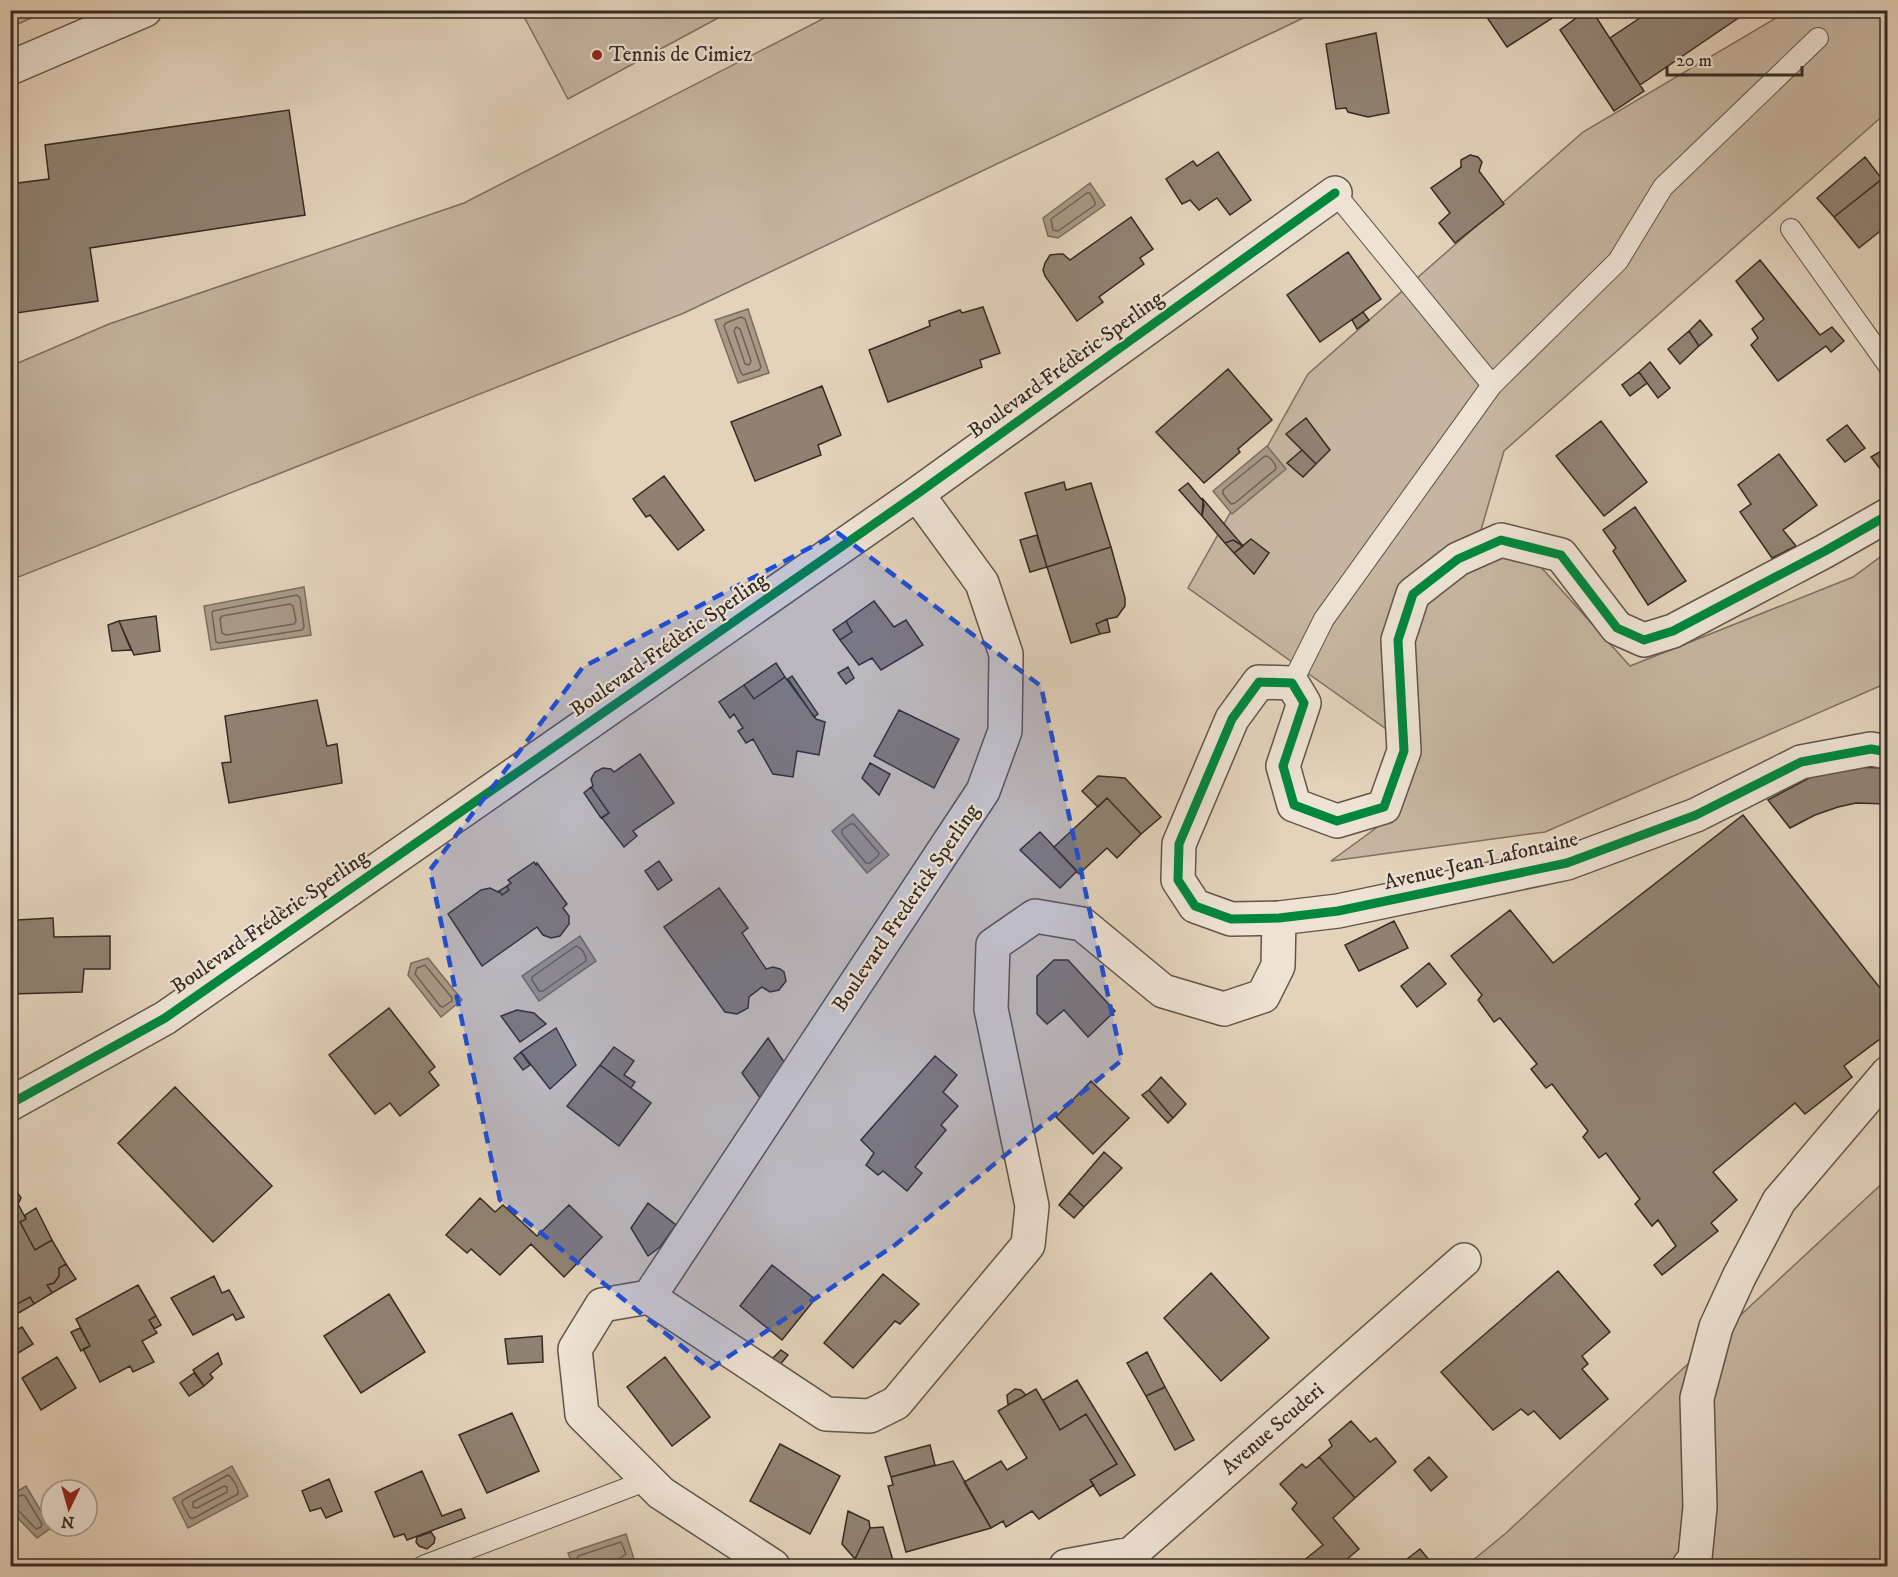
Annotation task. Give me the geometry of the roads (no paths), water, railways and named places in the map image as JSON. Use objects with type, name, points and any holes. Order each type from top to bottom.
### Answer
[{"type":"street","points":[[10,68],[145,10]]},
{"type":"street","name":"Boulevard Frédèric Sperling","points":[[10,1104],[165,1018],[917,494],[1335,193]]},
{"type":"street","name":"Boulevard Frederick Sperling","points":[[649,1297],[983,791],[1005,731],[1006,654],[982,583],[917,494]]},
{"type":"street","points":[[1292,683],[1304,703],[1283,766],[1294,805],[1337,821],[1384,807],[1404,751],[1398,640],[1413,594],[1458,558],[1501,540],[1561,555],[1617,627],[1644,640],[1673,631],[1887,515]]},
{"type":"street","name":"Avenue Jean Lafontaine","points":[[1292,683],[1259,682],[1232,718],[1179,844],[1178,880],[1196,906],[1231,919],[1279,918],[1338,911],[1568,863],[1696,815],[1801,762],[1871,749],[1887,752]]},
{"type":"street","points":[[773,1566],[661,1493],[582,1414],[575,1349],[602,1305],[649,1297],[826,1414],[870,1416],[896,1403],[1028,1245],[1032,1206],[991,1010],[993,945],[1035,916],[1082,924],[1163,990],[1224,1009],[1263,996],[1278,966],[1279,918]]},
{"type":"street","points":[[1689,1566],[1695,1558],[1700,1507],[1697,1398],[1716,1328],[1739,1277],[1779,1201],[1887,1073]]},
{"type":"street","name":"Avenue Scuderi","points":[[1066,1566],[1131,1554],[1464,1260]]},
{"type":"lane","points":[[1292,683],[1324,619],[1492,386],[1618,261],[1663,187],[1818,38]]},
{"type":"lane","points":[[1335,193],[1492,386]]},
{"type":"lane","points":[[1791,230],[1887,365]]},
{"type":"lane","points":[[423,1566],[648,1480]]},
{"type":"water","points":[[1090,183],[1105,205],[1058,238],[1048,236],[1043,218]]},
{"type":"water","points":[[748,309],[769,373],[738,383],[715,320]]},
{"type":"water","points":[[1267,446],[1286,469],[1232,514],[1213,491]]},
{"type":"water","points":[[304,587],[311,635],[211,650],[204,606]]},
{"type":"water","points":[[853,814],[889,855],[867,873],[832,831]]},
{"type":"water","points":[[580,936],[596,961],[539,1001],[522,976]]},
{"type":"water","points":[[428,958],[462,1000],[441,1017],[408,975],[411,963]]},
{"type":"water","points":[[232,1466],[248,1496],[188,1528],[173,1498]]},
{"type":"water","points":[[26,1486],[39,1508],[39,1537],[37,1538],[11,1511],[11,1495]]},
{"type":"water","points":[[626,1534],[634,1559],[614,1566],[573,1566],[568,1553]]},
{"type":"place","name":"Tennis de Cimiez","points":[[597,55]]}]
